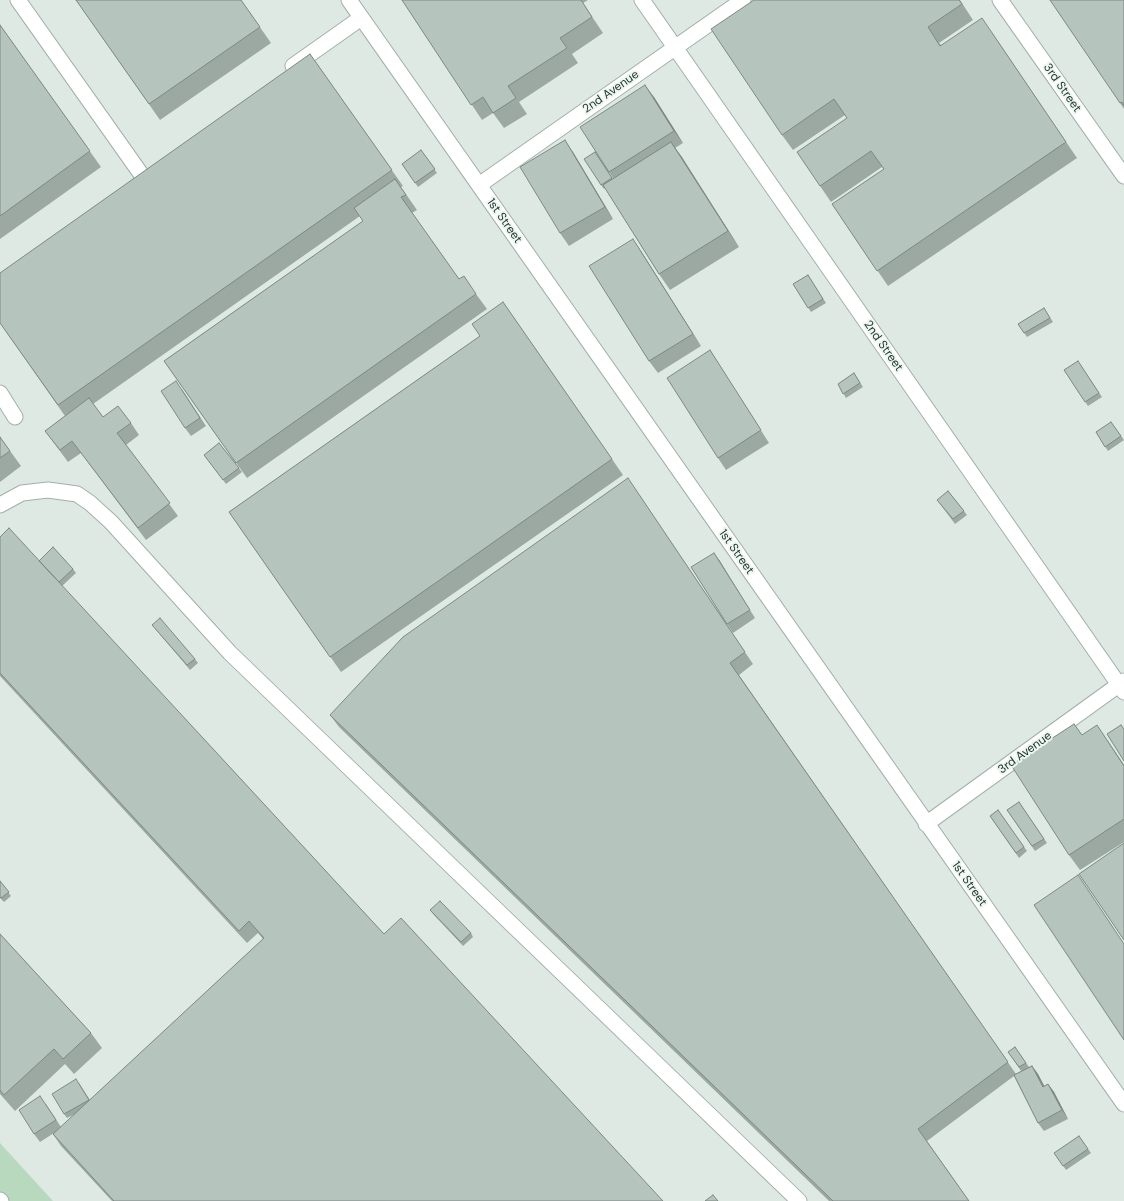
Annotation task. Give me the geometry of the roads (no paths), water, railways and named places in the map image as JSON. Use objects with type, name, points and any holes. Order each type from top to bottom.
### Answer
[{"type":"street","points":[[18,0],[145,171],[125,185]]},
{"type":"street","name":"1st Street","points":[[349,0],[1124,1104]]},
{"type":"street","name":"2nd Street","points":[[642,0],[1122,686]]},
{"type":"street","name":"2nd Avenue","points":[[479,185],[743,0]]},
{"type":"street","name":"3rd Street","points":[[1000,0],[1124,176]]},
{"type":"street","points":[[280,76],[361,18]]},
{"type":"street","points":[[0,394],[15,417]]},
{"type":"street","points":[[0,505],[22,493],[48,490],[77,494],[90,503],[111,522],[230,652],[799,1201]]},
{"type":"street","name":"3rd Avenue","points":[[926,824],[1122,686]]}]
